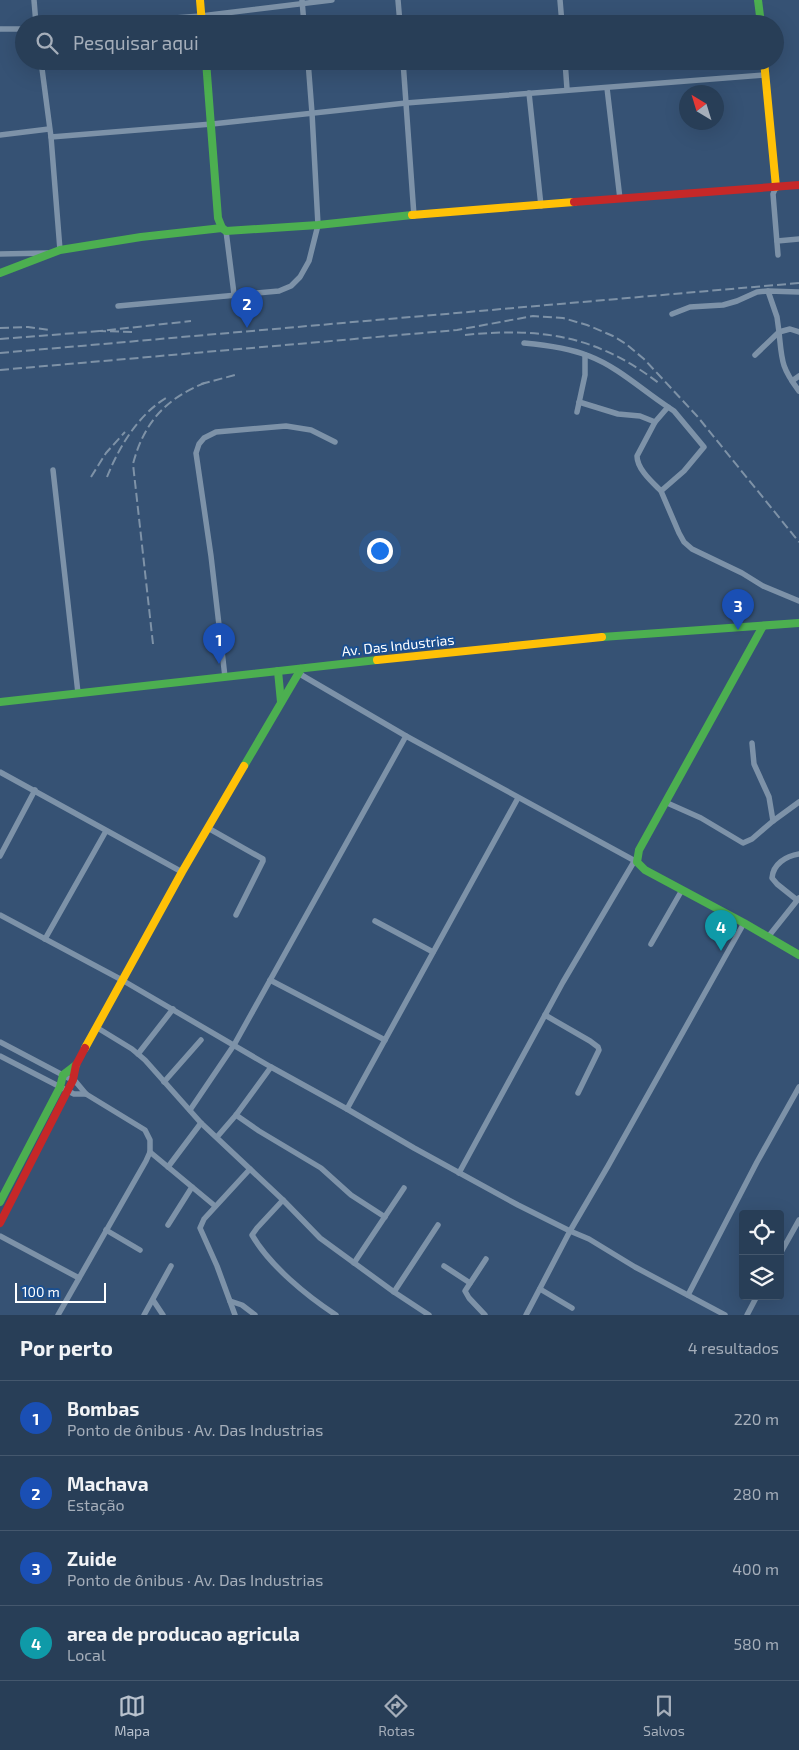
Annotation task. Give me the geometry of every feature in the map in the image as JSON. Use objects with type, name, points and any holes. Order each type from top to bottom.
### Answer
[{"type":"street","points":[[34,0],[35,15]]},
{"type":"street","points":[[200,0],[202,15]]},
{"type":"street","points":[[230,15],[302,2],[332,0]]},
{"type":"street","points":[[398,0],[399,15]]},
{"type":"street","points":[[560,0],[561,15]]},
{"type":"street","points":[[758,0],[759,15]]},
{"type":"street","points":[[302,2],[303,15]]},
{"type":"street","points":[[0,29],[15,28]]},
{"type":"street","points":[[41,70],[50,137],[57,251]]},
{"type":"street","points":[[207,70],[218,218],[224,230],[234,294]]},
{"type":"street","points":[[118,306],[279,291],[291,286],[300,277],[309,261],[318,225],[309,70]]},
{"type":"street","points":[[404,70],[414,216]]},
{"type":"street","points":[[566,70],[567,89]]},
{"type":"street","points":[[765,70],[776,187],[773,194],[778,254]]},
{"type":"street","points":[[50,137],[212,124],[406,103],[567,89],[607,88],[765,75]]},
{"type":"street","points":[[607,88],[620,199]]},
{"type":"street","points":[[529,93],[541,206]]},
{"type":"street","points":[[0,135],[49,129]]},
{"type":"street","points":[[0,254],[57,251],[141,237],[318,225],[443,212],[799,185]]},
{"type":"street","points":[[777,241],[799,239]]},
{"type":"street","points":[[0,273],[57,251]]},
{"type":"street","points":[[768,291],[777,317],[781,360],[799,391]]},
{"type":"street","points":[[672,314],[690,307],[723,305],[757,292],[799,292]]},
{"type":"street","points":[[754,355],[779,332],[790,329],[799,332]]},
{"type":"street","points":[[524,343],[562,348],[585,355],[624,376],[674,411],[704,447],[684,471],[661,491]]},
{"type":"street","points":[[577,412],[584,375],[585,355]]},
{"type":"street","points":[[792,380],[799,376]]},
{"type":"street","points":[[579,402],[618,414],[640,416],[655,422]]},
{"type":"street","points":[[668,407],[655,422],[637,456],[637,461],[647,476],[661,491],[684,542],[692,549],[742,573],[763,586],[799,601]]},
{"type":"street","points":[[225,677],[211,556],[197,463],[196,453],[199,444],[204,438],[216,432],[286,426],[311,430],[335,442]]},
{"type":"street","points":[[53,470],[78,694]]},
{"type":"street","name":"Av. Das Industrias","points":[[0,702],[278,671],[299,671],[568,639],[799,623]]},
{"type":"street","points":[[459,1173],[545,1015],[636,861],[639,850],[763,626]]},
{"type":"street","points":[[278,671],[281,702]]},
{"type":"street","points":[[0,1202],[64,1089],[73,1080],[76,1065],[96,1027],[182,872],[299,671],[406,736],[636,861],[646,870],[799,955]]},
{"type":"street","points":[[190,1110],[234,1045],[406,736]]},
{"type":"street","points":[[752,743],[754,764],[769,796],[773,821]]},
{"type":"street","points":[[0,772],[182,872]]},
{"type":"street","points":[[0,856],[35,790]]},
{"type":"street","points":[[347,1109],[518,798]]},
{"type":"street","points":[[666,802],[701,818],[743,843],[752,839],[773,821],[798,805]]},
{"type":"street","points":[[208,828],[263,859],[236,915]]},
{"type":"street","points":[[45,939],[106,831]]},
{"type":"street","points":[[768,937],[798,899],[777,884],[772,878],[773,873],[780,862],[786,857],[799,854]]},
{"type":"street","points":[[651,944],[682,890]]},
{"type":"street","points":[[0,915],[122,980],[270,1067],[459,1173],[518,1205],[589,1239],[635,1267],[725,1315]]},
{"type":"street","points":[[375,921],[433,952]]},
{"type":"street","points":[[526,1315],[570,1231],[744,923]]},
{"type":"street","points":[[270,980],[385,1040]]},
{"type":"street","points":[[138,1054],[173,1010]]},
{"type":"street","points":[[545,1015],[598,1047],[599,1050],[578,1093]]},
{"type":"street","points":[[96,1027],[138,1054],[201,1123],[283,1200],[320,1238],[429,1315]]},
{"type":"street","points":[[164,1082],[201,1040]]},
{"type":"street","points":[[0,1042],[73,1080],[86,1094],[145,1130],[150,1140],[150,1152],[58,1315]]},
{"type":"street","points":[[0,1056],[74,1094],[86,1094]]},
{"type":"street","points":[[36,1075],[42,1063]]},
{"type":"street","points":[[63,1075],[76,1065]]},
{"type":"street","points":[[217,1137],[236,1115],[270,1067]]},
{"type":"street","points":[[0,1223],[64,1089],[63,1075]]},
{"type":"street","points":[[688,1295],[799,1086]]},
{"type":"street","points":[[236,1115],[321,1168],[351,1195],[385,1217]]},
{"type":"street","points":[[168,1167],[201,1123]]},
{"type":"street","points":[[150,1152],[215,1206]]},
{"type":"street","points":[[235,1315],[217,1266],[200,1228],[204,1219],[215,1206],[250,1169]]},
{"type":"street","points":[[168,1226],[192,1187]]},
{"type":"street","points":[[354,1263],[404,1188]]},
{"type":"street","points":[[283,1200],[252,1236],[291,1280],[312,1299],[336,1315]]},
{"type":"street","points":[[784,1247],[799,1220]]},
{"type":"street","points":[[394,1292],[438,1225]]},
{"type":"street","points":[[106,1230],[140,1250]]},
{"type":"street","points":[[0,1236],[78,1278]]},
{"type":"street","points":[[485,1315],[465,1292],[486,1259]]},
{"type":"street","points":[[144,1315],[171,1266]]},
{"type":"street","points":[[444,1266],[470,1283]]},
{"type":"street","points":[[540,1289],[572,1308]]},
{"type":"street","points":[[153,1300],[163,1315]]},
{"type":"street","points":[[747,1315],[755,1300]]},
{"type":"street","points":[[230,1301],[242,1305],[255,1315]]},
{"type":"railway","points":[[0,353],[799,283]]},
{"type":"railway","points":[[0,370],[457,330],[533,316],[563,318],[587,325],[613,336],[644,359],[697,416],[799,542]]},
{"type":"railway","points":[[132,332],[100,331],[191,321]]},
{"type":"railway","points":[[0,328],[28,327],[50,330]]},
{"type":"railway","points":[[0,339],[101,331]]},
{"type":"railway","points":[[465,335],[519,333],[544,334],[568,338],[614,355],[660,384]]},
{"type":"railway","points":[[201,384],[235,375]]},
{"type":"railway","points":[[153,644],[133,464],[143,436],[159,413],[168,404],[192,388],[207,382]]},
{"type":"railway","points":[[107,477],[117,454],[130,433],[147,413],[166,398]]},
{"type":"railway","points":[[91,477],[106,453],[125,432]]},
{"type":"traffic: fast","points":[[758,0],[760,15]]},
{"type":"traffic: fast","points":[[207,70],[218,218],[222,228]]},
{"type":"traffic: fast","points":[[0,273],[60,250],[141,237],[222,228],[226,231],[318,225],[412,215]]},
{"type":"traffic: fast","points":[[602,637],[799,623]]},
{"type":"traffic: fast","points":[[763,626],[639,850],[637,862],[645,870],[799,955]]},
{"type":"traffic: fast","points":[[0,702],[377,660]]},
{"type":"traffic: fast","points":[[244,766],[301,669]]},
{"type":"traffic: fast","points":[[278,671],[281,702]]},
{"type":"traffic: fast","points":[[0,1202],[60,1087],[63,1075],[76,1065]]},
{"type":"traffic: slow","points":[[200,0],[201,15]]},
{"type":"traffic: slow","points":[[765,70],[776,187]]},
{"type":"traffic: slow","points":[[412,215],[574,202]]},
{"type":"traffic: slow","points":[[377,660],[602,637]]},
{"type":"traffic: slow","points":[[85,1048],[182,872],[244,766]]},
{"type":"traffic: jam","points":[[574,202],[799,185]]},
{"type":"traffic: jam","points":[[0,1223],[73,1080],[76,1065],[85,1048]]},
{"type":"place","name":"Machava","points":[[247,328]]},
{"type":"place","name":"Zuide","points":[[738,630]]},
{"type":"place","name":"Bombas","points":[[219,664]]},
{"type":"place","name":"area de producao agricula","points":[[721,951]]}]
